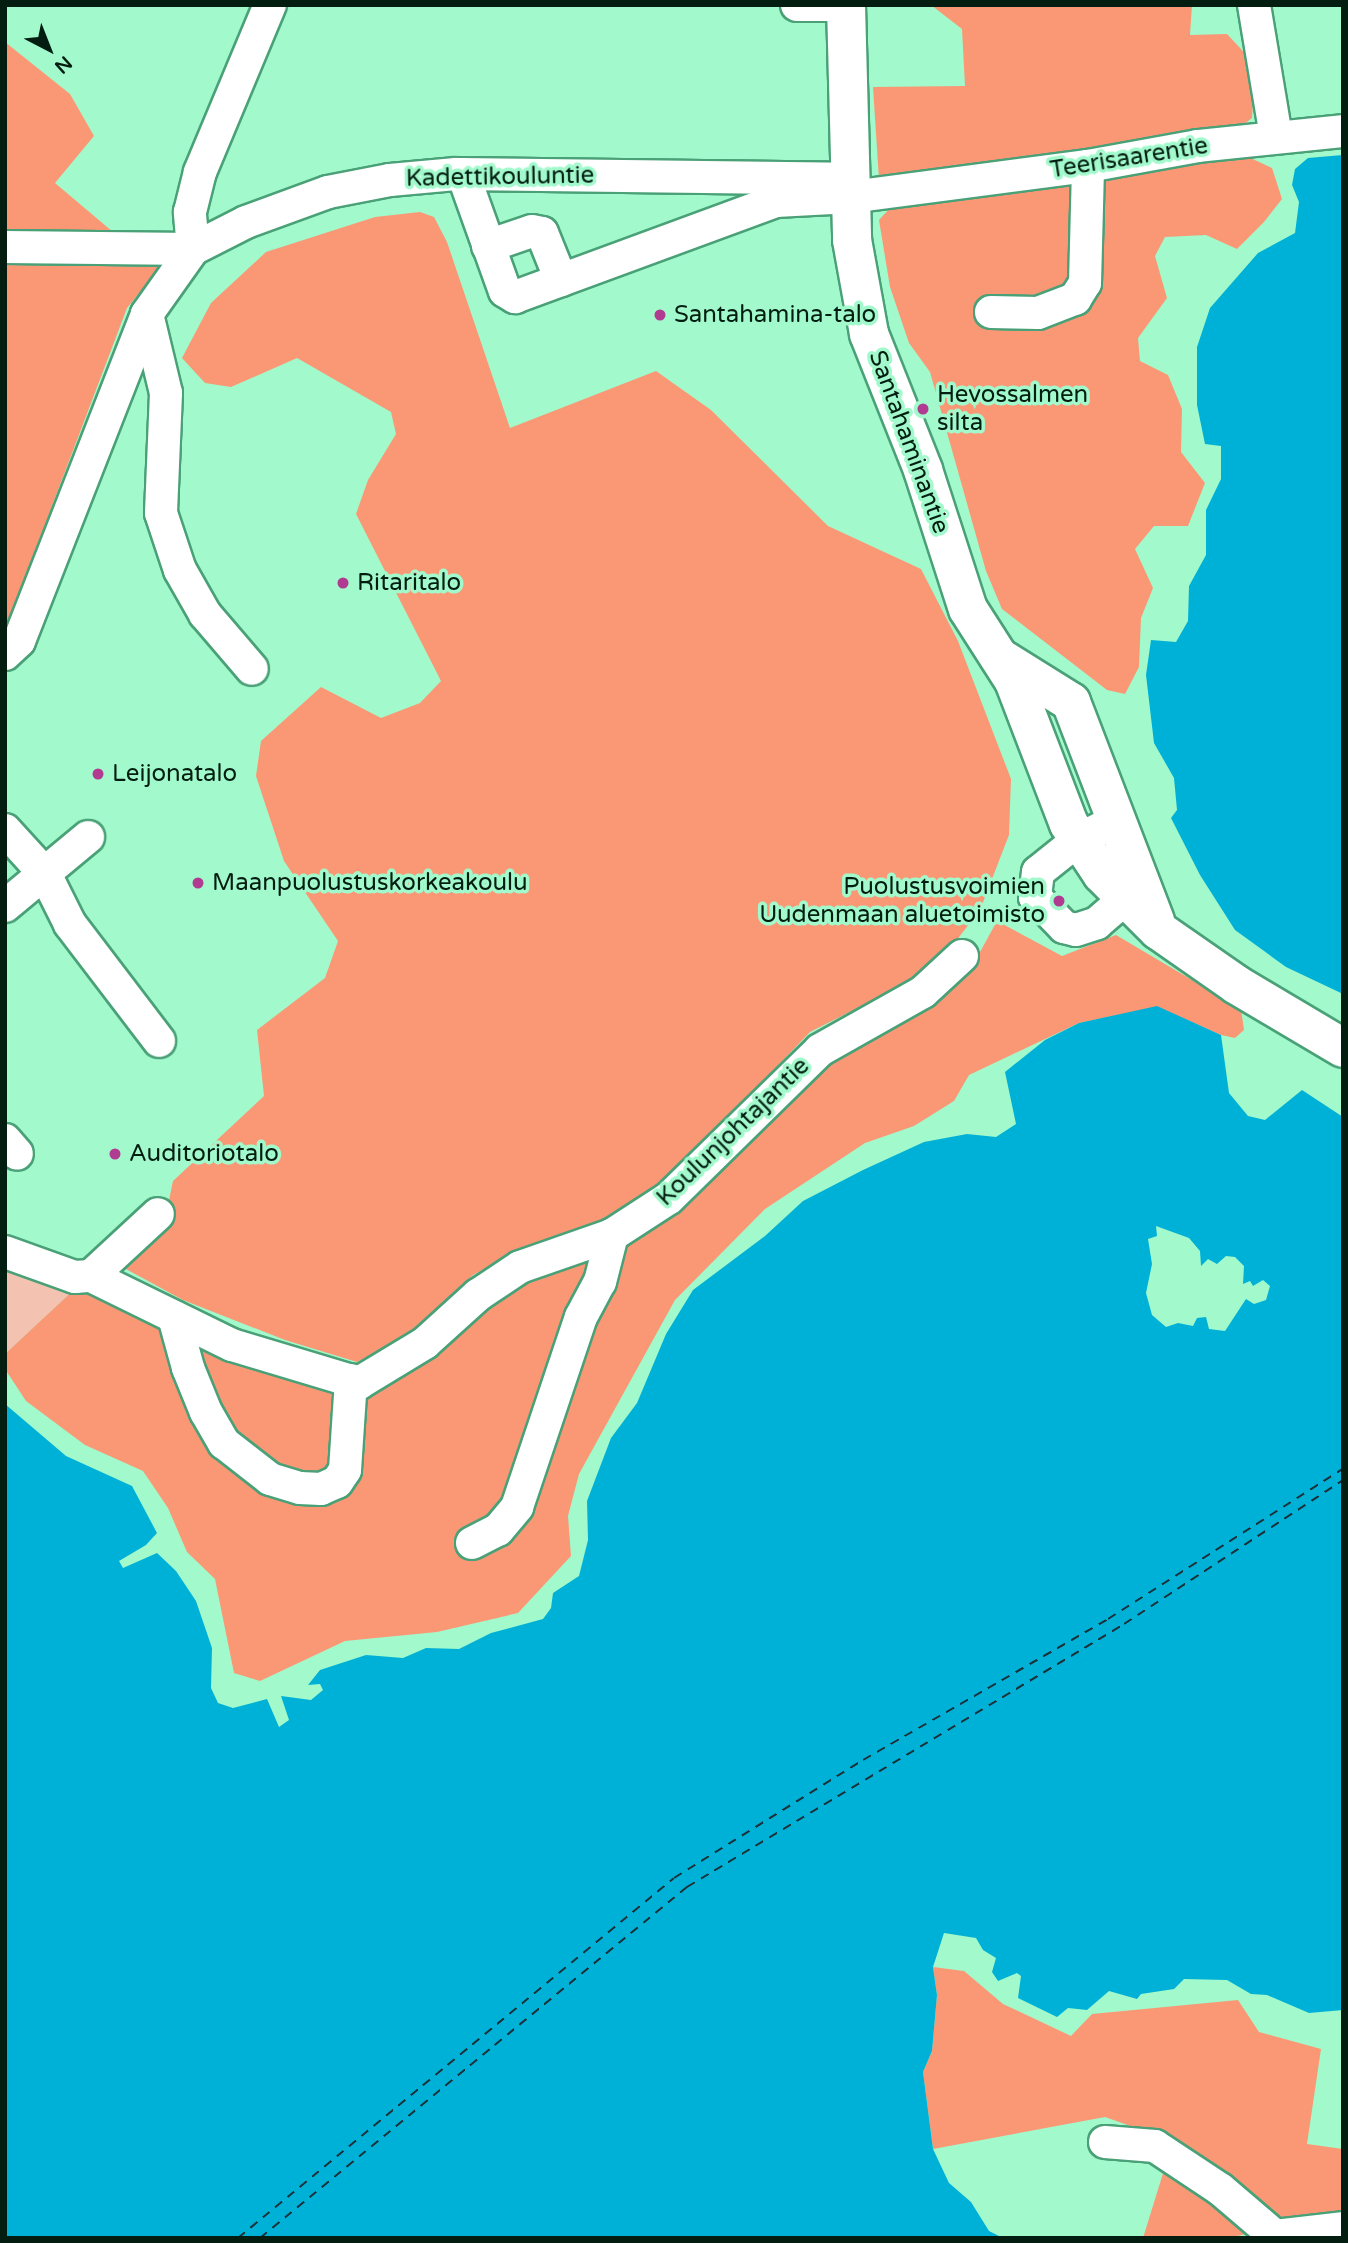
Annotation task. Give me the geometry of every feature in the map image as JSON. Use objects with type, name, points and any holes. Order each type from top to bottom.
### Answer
[{"type":"main road","name":"Santahaminantie","points":[[846,5],[852,240],[869,334],[923,470],[968,609],[1024,702],[1078,840],[1133,892],[1158,930],[1195,958],[1343,1048]]},
{"type":"main road","name":"Santahaminantie","points":[[999,657],[1071,702],[1117,820],[1133,892]]},
{"type":"street","points":[[5,247],[193,249],[190,212],[200,172],[270,5]]},
{"type":"street","points":[[797,5],[827,5]]},
{"type":"street","points":[[1254,5],[1276,135]]},
{"type":"street","name":"Teerisaarentie","points":[[850,188],[1088,166],[1276,135],[1343,131]]},
{"type":"street","points":[[991,312],[1038,313],[1075,299],[1085,283],[1088,166]]},
{"type":"street","points":[[463,174],[505,292],[515,297],[776,201],[850,188]]},
{"type":"street","name":"Kadettikouluntie","points":[[5,654],[19,641],[147,314],[193,249],[238,225],[328,192],[390,180],[463,174],[648,188],[850,188]]},
{"type":"street","points":[[488,246],[532,231],[542,233],[561,280]]},
{"type":"street","points":[[147,314],[166,393],[162,513],[180,570],[205,614],[251,668]]},
{"type":"street","points":[[1117,820],[1078,840],[1038,872],[1035,897],[1064,928],[1076,930],[1097,923],[1133,892]]},
{"type":"street","points":[[5,830],[45,874],[70,923],[159,1041]]},
{"type":"street","points":[[5,906],[88,837]]},
{"type":"street","name":"Koulunjohtajantie","points":[[351,1380],[359,1383],[425,1343],[478,1295],[520,1266],[612,1235],[669,1198],[820,1050],[923,992],[962,956]]},
{"type":"street","points":[[91,1276],[158,1213]]},
{"type":"street","points":[[471,1543],[498,1530],[517,1507],[577,1329],[600,1282],[612,1235]]},
{"type":"street","points":[[5,1252],[75,1277],[91,1276],[232,1345],[351,1380],[345,1470],[337,1482],[321,1489],[300,1488],[270,1479],[224,1443],[188,1368],[174,1317]]},
{"type":"street","points":[[1105,2142],[1155,2146],[1220,2189],[1275,2236],[1343,2228]]},
{"type":"shaded area","points":[[931,5],[1192,5],[1190,35],[1227,34],[1255,64],[1252,118],[1234,132],[879,180],[873,87],[965,86],[962,29]]},
{"type":"shaded area","points":[[5,42],[70,94],[94,136],[55,183],[113,232],[5,233]]},
{"type":"shaded area","points":[[1244,155],[1272,168],[1282,199],[1264,222],[1237,249],[1206,235],[1165,237],[1155,256],[1167,298],[1138,338],[1140,361],[1168,375],[1182,409],[1181,452],[1205,483],[1188,526],[1154,526],[1135,549],[1153,588],[1141,618],[1139,667],[1125,694],[1107,690],[1002,609],[986,571],[930,372],[909,343],[890,287],[879,220],[891,207]]},
{"type":"shaded area","points":[[420,212],[434,217],[447,242],[510,428],[656,371],[711,410],[828,526],[921,569],[958,641],[1011,779],[1009,835],[980,910],[949,950],[913,980],[810,1032],[694,1153],[641,1201],[575,1236],[522,1249],[473,1275],[415,1333],[357,1362],[285,1340],[183,1300],[124,1268],[163,1229],[173,1181],[264,1096],[257,1030],[325,978],[338,941],[284,861],[256,776],[261,741],[321,687],[381,718],[420,703],[441,681],[356,514],[368,480],[396,434],[391,412],[297,358],[231,387],[205,383],[182,358],[211,303],[266,252],[375,217]]},
{"type":"shaded area","points":[[138,260],[160,267],[127,308],[5,630],[5,262]]},
{"type":"shaded area","points":[[997,921],[1062,956],[1116,935],[1241,1009],[1244,1030],[1235,1038],[1221,1035],[1157,1007],[1079,1023],[969,1075],[954,1101],[914,1126],[865,1143],[765,1209],[675,1300],[579,1474],[568,1516],[571,1556],[518,1613],[437,1632],[345,1641],[260,1681],[234,1673],[215,1579],[187,1552],[168,1508],[143,1471],[85,1445],[26,1401],[5,1369],[5,1354],[78,1286],[342,1393],[372,1395],[455,1337],[483,1308],[523,1279],[573,1265],[643,1236],[693,1194],[823,1063],[934,1004],[974,963]]},
{"type":"shaded area","points":[[5,1259],[78,1286],[5,1354]]},
{"type":"shaded area","points":[[933,1967],[964,1971],[1003,2004],[1071,2036],[1092,2014],[1238,2000],[1259,2032],[1321,2049],[1307,2144],[1343,2149],[1343,2213],[1228,2238],[1143,2238],[1173,2141],[1105,2117],[933,2149],[923,2072],[932,2051],[937,1995]]},
{"type":"water","points":[[1343,155],[1343,994],[1286,967],[1235,930],[1200,875],[1171,818],[1177,810],[1174,778],[1154,743],[1146,675],[1151,640],[1176,642],[1188,621],[1189,586],[1206,555],[1206,510],[1221,479],[1221,446],[1205,444],[1197,405],[1197,347],[1210,308],[1258,253],[1295,233],[1299,202],[1292,185],[1295,169],[1308,158]]},
{"type":"water","points":[[1157,1006],[1221,1035],[1229,1093],[1248,1116],[1265,1120],[1302,1090],[1343,1117],[1343,2010],[1309,2013],[1267,1995],[1251,1994],[1227,1980],[1184,1979],[1174,1989],[1141,1994],[1137,1999],[1109,1991],[1087,2010],[1068,2008],[1057,2017],[1018,1998],[1021,1976],[1017,1973],[998,1981],[992,1972],[996,1958],[983,1950],[976,1938],[944,1933],[933,1967],[937,1995],[932,2051],[923,2072],[933,2149],[949,2183],[971,2202],[989,2231],[1003,2238],[5,2238],[5,1404],[66,1456],[132,1486],[157,1533],[146,1545],[119,1561],[123,1568],[157,1553],[176,1571],[196,1601],[212,1648],[211,1688],[218,1703],[233,1708],[267,1699],[279,1727],[289,1720],[281,1696],[311,1700],[323,1690],[320,1684],[308,1685],[320,1670],[366,1655],[403,1658],[426,1648],[459,1649],[491,1633],[543,1619],[551,1608],[553,1593],[579,1576],[588,1540],[587,1501],[611,1438],[637,1403],[666,1334],[693,1290],[765,1236],[803,1201],[863,1170],[924,1142],[967,1134],[996,1137],[1016,1124],[1005,1072],[1045,1040],[1079,1023]],"holes":[[[1156,1226],[1189,1238],[1200,1251],[1201,1266],[1208,1259],[1217,1264],[1226,1256],[1235,1257],[1244,1266],[1243,1284],[1250,1281],[1253,1286],[1263,1280],[1270,1286],[1266,1300],[1254,1304],[1246,1299],[1225,1331],[1209,1329],[1206,1317],[1197,1318],[1193,1326],[1178,1323],[1166,1327],[1152,1315],[1146,1293],[1152,1264],[1148,1239],[1157,1236]]]},
{"type":"ferry route","points":[[238,2238],[674,1878],[863,1760],[1108,1619],[1343,1469]]},
{"type":"ferry route","points":[[260,2238],[687,1887],[1124,1624],[1343,1480]]},
{"type":"place","name":"Santahamina-talo","points":[[660,315]]},
{"type":"place","name":"Hevossalmen silta","points":[[923,409]]},
{"type":"place","name":"Ritaritalo","points":[[343,583]]},
{"type":"place","name":"Leijonatalo","points":[[98,774]]},
{"type":"place","name":"Maanpuolustuskorkeakoulu","points":[[198,883]]},
{"type":"place","name":"Puolustusvoimien Uudenmaan aluetoimisto","points":[[1059,901]]},
{"type":"place","name":"Auditoriotalo","points":[[115,1154]]}]
